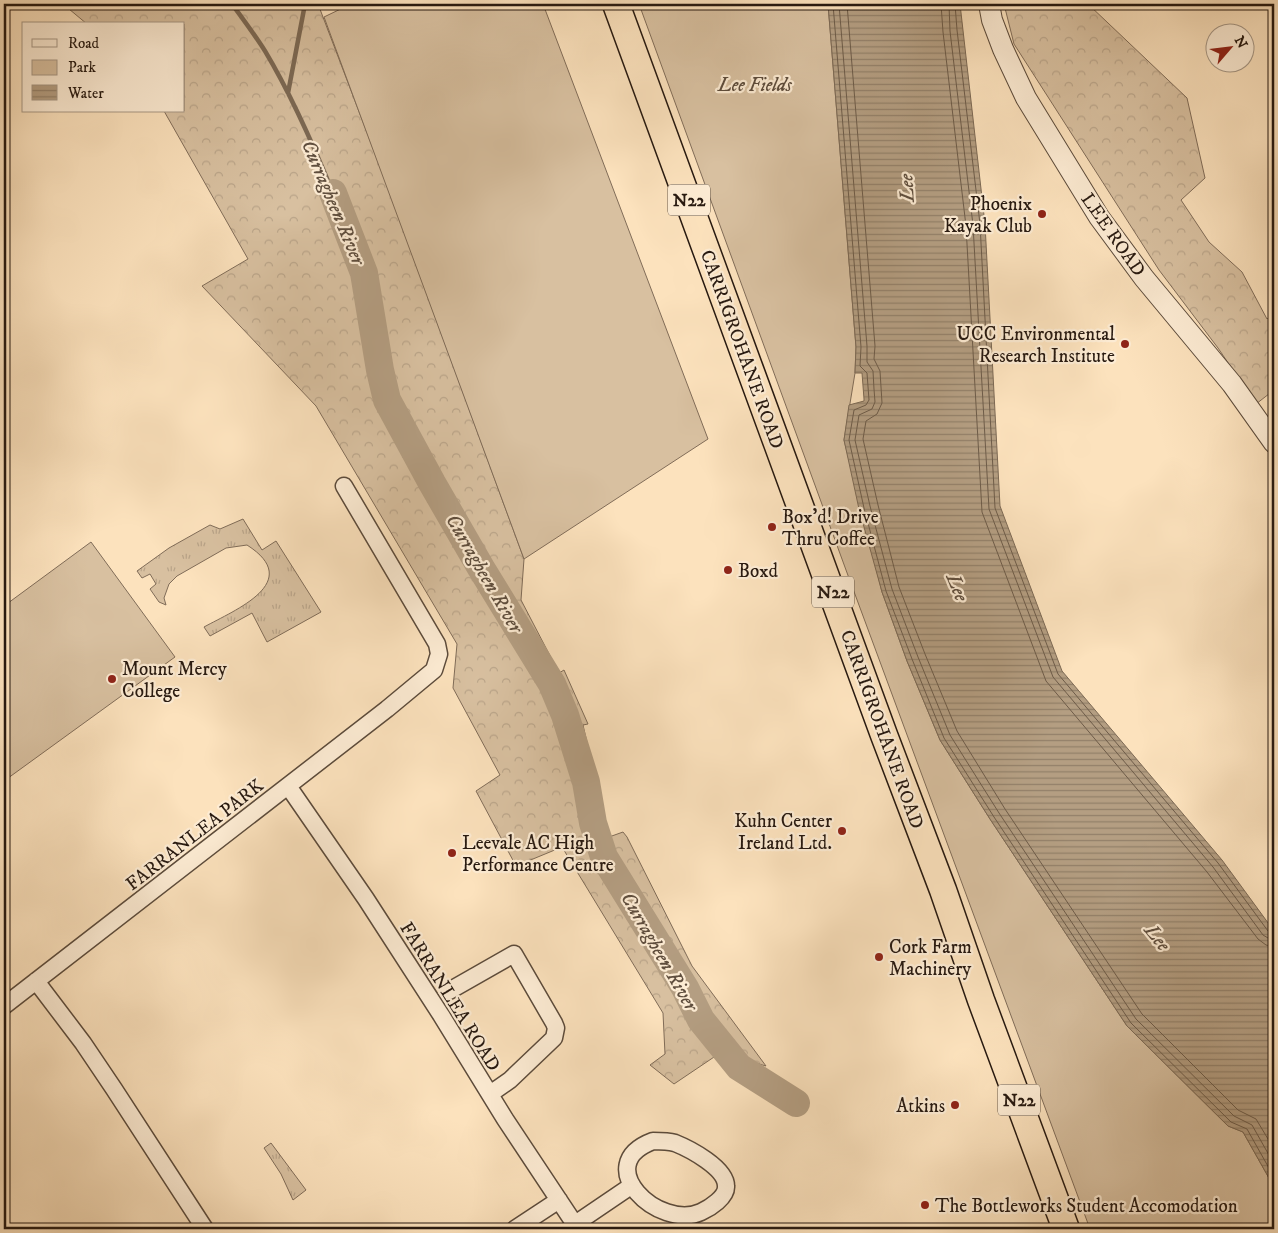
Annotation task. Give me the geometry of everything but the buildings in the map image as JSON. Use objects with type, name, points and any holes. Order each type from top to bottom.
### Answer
[{"type":"highway","name":"CARRIGROHANE ROAD","points":[[616,4],[884,735],[944,890],[1066,1229]]},
{"type":"street","name":"LEE ROAD","points":[[988,4],[1003,50],[1026,98],[1099,217],[1144,278],[1250,407],[1274,443]]},
{"type":"street","name":"FARRANLEA PARK","points":[[4,1006],[409,692],[434,670],[439,654],[437,644],[344,486]]},
{"type":"street","name":"FARRANLEA ROAD","points":[[288,786],[366,899],[558,1200],[577,1226]]},
{"type":"street","points":[[449,991],[514,954],[556,1028],[554,1038],[510,1080],[490,1094]]},
{"type":"street","points":[[36,981],[114,1089],[205,1229]]},
{"type":"street","points":[[653,1141],[661,1141],[676,1144],[696,1153],[720,1172],[727,1187],[712,1206],[703,1212],[686,1216],[656,1208],[648,1203],[631,1186],[627,1167],[631,1157],[643,1145],[653,1141]]},
{"type":"street","points":[[577,1226],[631,1186]]},
{"type":"street","points":[[515,1229],[558,1200]]},
{"type":"green space","points":[[63,4],[318,4],[387,185],[524,559],[521,600],[559,673],[564,670],[588,724],[583,725],[609,837],[623,832],[627,837],[692,966],[766,1066],[720,1053],[674,1084],[650,1065],[665,1054],[663,1013],[562,847],[516,866],[476,791],[500,775],[453,688],[457,644],[316,406],[202,286],[248,259],[165,112],[185,112],[185,22],[85,22]]},
{"type":"green space","points":[[351,4],[543,4],[708,439],[524,559],[324,17]]},
{"type":"green space","name":"Lee Fields","points":[[639,4],[828,4],[856,347],[855,373],[844,440],[882,592],[907,661],[940,740],[1127,1026],[1228,1126],[1243,1132],[1274,1187],[1274,1229],[1090,1229]]},
{"type":"green space","points":[[1004,4],[1088,4],[1187,98],[1205,178],[1181,200],[1209,242],[1242,272],[1267,319],[1274,313],[1274,390],[1256,404],[1218,348],[1159,270],[1014,44]]},
{"type":"green space","points":[[243,519],[262,550],[276,541],[321,612],[267,642],[252,613],[210,636],[204,627],[247,603],[259,594],[267,583],[269,571],[263,558],[247,545],[226,548],[177,576],[169,584],[164,598],[166,605],[159,602],[150,589],[156,584],[150,574],[142,578],[137,571],[169,548],[210,525],[220,529]]},
{"type":"green space","points":[[91,542],[175,657],[4,781],[4,606]]},
{"type":"green space","points":[[271,1143],[306,1190],[293,1200],[281,1174],[264,1148]]},
{"type":"water","name":"Lee","points":[[828,4],[960,4],[985,224],[1000,506],[1062,671],[1222,860],[1274,931],[1274,1187],[1243,1132],[1228,1126],[1127,1026],[940,740],[907,661],[882,592],[859,509],[844,440],[849,405],[864,401],[864,399],[862,373],[855,373],[856,347]]},
{"type":"waterway","name":"Curragheen River","points":[[232,4],[275,68],[310,138],[333,193]]},
{"type":"waterway","points":[[288,93],[305,4]]},
{"type":"waterway","name":"Curragheen River","points":[[333,193],[364,273],[380,370],[387,400],[481,568],[552,684],[565,715],[586,782],[593,823],[604,857],[685,988],[701,1020],[739,1067],[796,1103]]},
{"type":"place","name":"Phoenix Kayak Club","points":[[1042,214]]},
{"type":"place","name":"UCC Environmental Research Institute","points":[[1125,344]]},
{"type":"place","name":"Box'd! Drive Thru Coffee","points":[[772,527]]},
{"type":"place","name":"Boxd","points":[[728,570]]},
{"type":"place","name":"Mount Mercy College","points":[[112,679]]},
{"type":"place","name":"Kuhn Center Ireland Ltd.","points":[[842,831]]},
{"type":"place","name":"Leevale AC High Performance Centre","points":[[452,853]]},
{"type":"place","name":"Cork Farm Machinery","points":[[879,957]]},
{"type":"place","name":"Atkins","points":[[955,1105]]},
{"type":"place","name":"The Bottleworks Student Accomodation","points":[[925,1205]]}]
